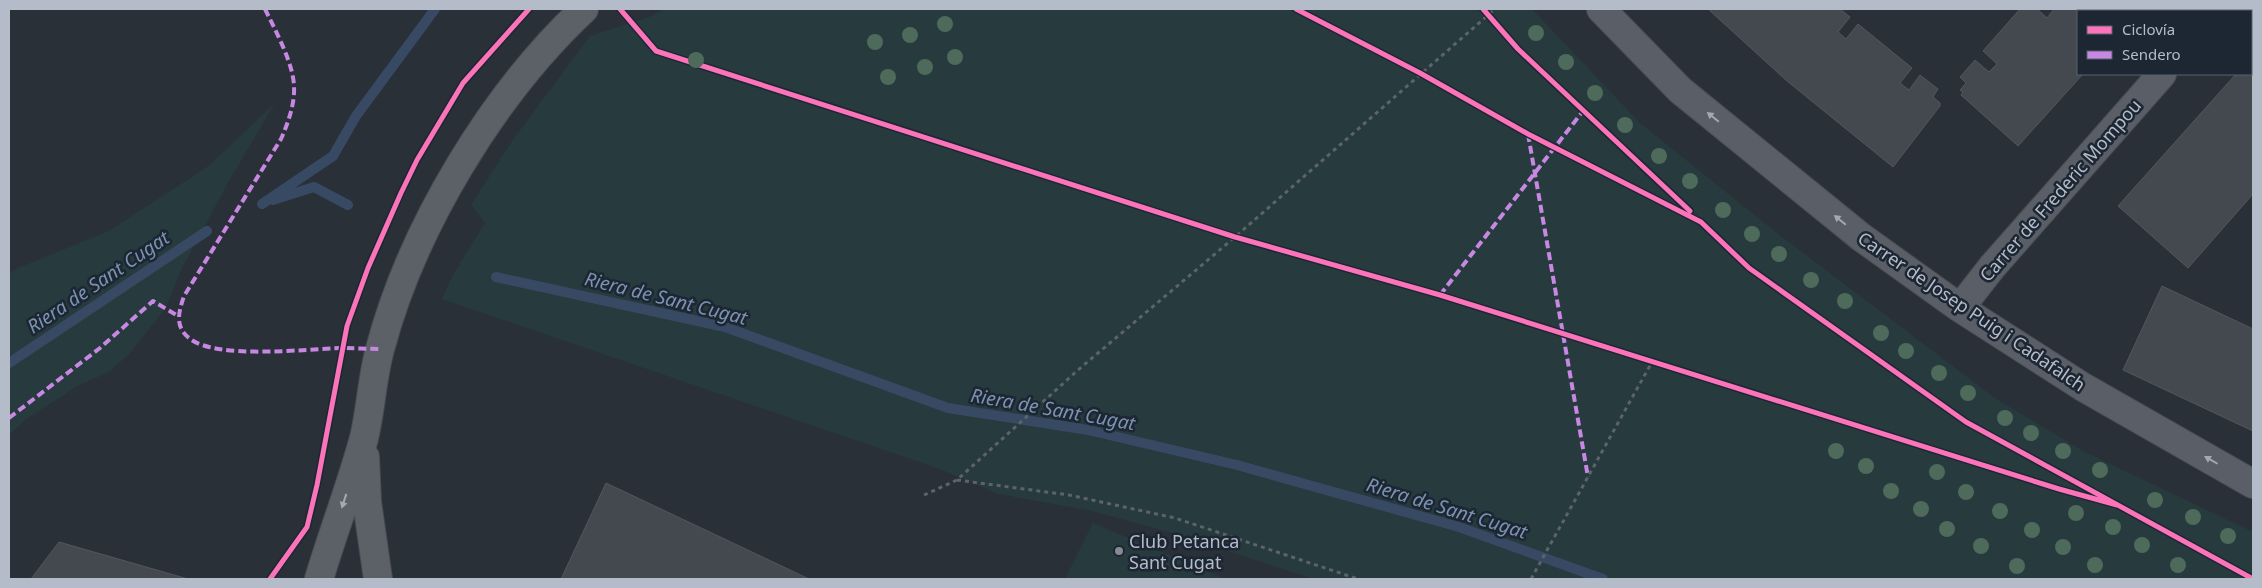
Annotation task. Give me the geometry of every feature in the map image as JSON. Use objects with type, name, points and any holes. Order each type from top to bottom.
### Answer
[{"type":"main road","points":[[319,579],[364,438],[380,349],[413,259],[460,166],[509,93],[543,50],[584,9]]},
{"type":"main road","points":[[364,438],[367,502],[378,579]]},
{"type":"street","name":"Carrer de Josep Puig i Cadafalch","points":[[1601,9],[1680,90],[1861,237],[1960,308],[2082,387],[2253,484]]},
{"type":"street","name":"Carrer de Frederic Mompou","points":[[1960,308],[1992,267],[2161,75]]},
{"type":"path","points":[[620,9],[656,51],[1235,237],[1440,295],[2059,490],[2117,505]]},
{"type":"path","points":[[1483,9],[1494,22]]},
{"type":"path","points":[[924,495],[957,480],[1078,370],[1235,237],[1495,9]]},
{"type":"path","points":[[1412,69],[1428,78]]},
{"type":"path","points":[[1531,579],[1652,362]]},
{"type":"path","points":[[957,480],[1069,495],[1175,518],[1358,579]]},
{"type":"path","points":[[2092,491],[2126,509]]},
{"type":"green space","points":[[663,9],[1532,9],[1640,123],[1777,233],[1995,398],[2083,451],[2253,532],[2253,579],[1314,579],[1169,532],[1092,511],[998,494],[940,469],[442,299],[453,275],[485,223],[471,205],[512,141],[590,36],[652,16]]},
{"type":"green space","points":[[275,103],[230,179],[181,270],[165,309],[129,354],[109,372],[79,385],[25,420],[9,435],[9,274],[18,268],[109,231],[207,167]]},
{"type":"green space","name":"Club Petanca Sant Cugat","points":[[1093,523],[1225,579],[1065,579]]},
{"type":"building","points":[[1708,9],[1840,9],[1850,17],[1838,32],[1846,39],[1858,24],[1912,68],[1900,83],[1909,90],[1920,75],[1938,89],[1933,97],[1940,103],[1940,106],[1893,167],[1787,81]]},
{"type":"building","points":[[2020,9],[2037,9],[2047,18],[2054,9],[2140,9],[2077,10],[2077,75],[2082,75],[2018,146],[1961,95],[1963,92],[1960,90],[1966,83],[1960,77],[1975,60],[1989,72],[1997,64],[1983,51]]},
{"type":"building","points":[[2253,54],[2253,194],[2188,268],[2118,206],[2235,75],[2252,75]]},
{"type":"building","points":[[2162,286],[2253,329],[2253,431],[2123,370]]},
{"type":"building","points":[[606,483],[809,579],[561,579]]},
{"type":"building","points":[[59,542],[188,579],[31,579]]},
{"type":"waterway","points":[[262,204],[333,156],[356,116],[435,9]]},
{"type":"waterway","name":"Riera de Sant Cugat","points":[[273,200],[314,187],[348,205]]},
{"type":"waterway","name":"Riera de Sant Cugat","points":[[9,363],[207,231]]},
{"type":"waterway","name":"Riera de Sant Cugat","points":[[496,277],[725,327],[948,408],[1088,430],[1237,465],[1459,527],[1603,579]]},
{"type":"marked path","points":[[265,9],[283,46],[293,77],[294,93],[290,113],[281,139],[184,296],[179,313],[181,328],[189,338],[202,345],[219,349],[262,352],[341,348],[380,349]]},
{"type":"marked path","points":[[1440,295],[1583,111]]},
{"type":"marked path","points":[[1528,134],[1588,477]]},
{"type":"marked path","points":[[9,418],[100,348],[153,301],[178,316]]},
{"type":"cycle path","points":[[270,579],[307,527],[317,485],[347,326],[368,268],[401,193],[417,160],[463,83],[529,9]]},
{"type":"cycle path","points":[[620,9],[656,51],[1235,237],[1440,295],[2059,489],[2117,505]]},
{"type":"cycle path","points":[[1296,9],[1420,73],[1528,134],[1701,222],[1749,268],[1966,422],[2253,579]]},
{"type":"cycle path","points":[[1483,9],[1518,49],[1690,211]]},
{"type":"place","name":"Club Petanca Sant Cugat","points":[[1119,551]]}]
